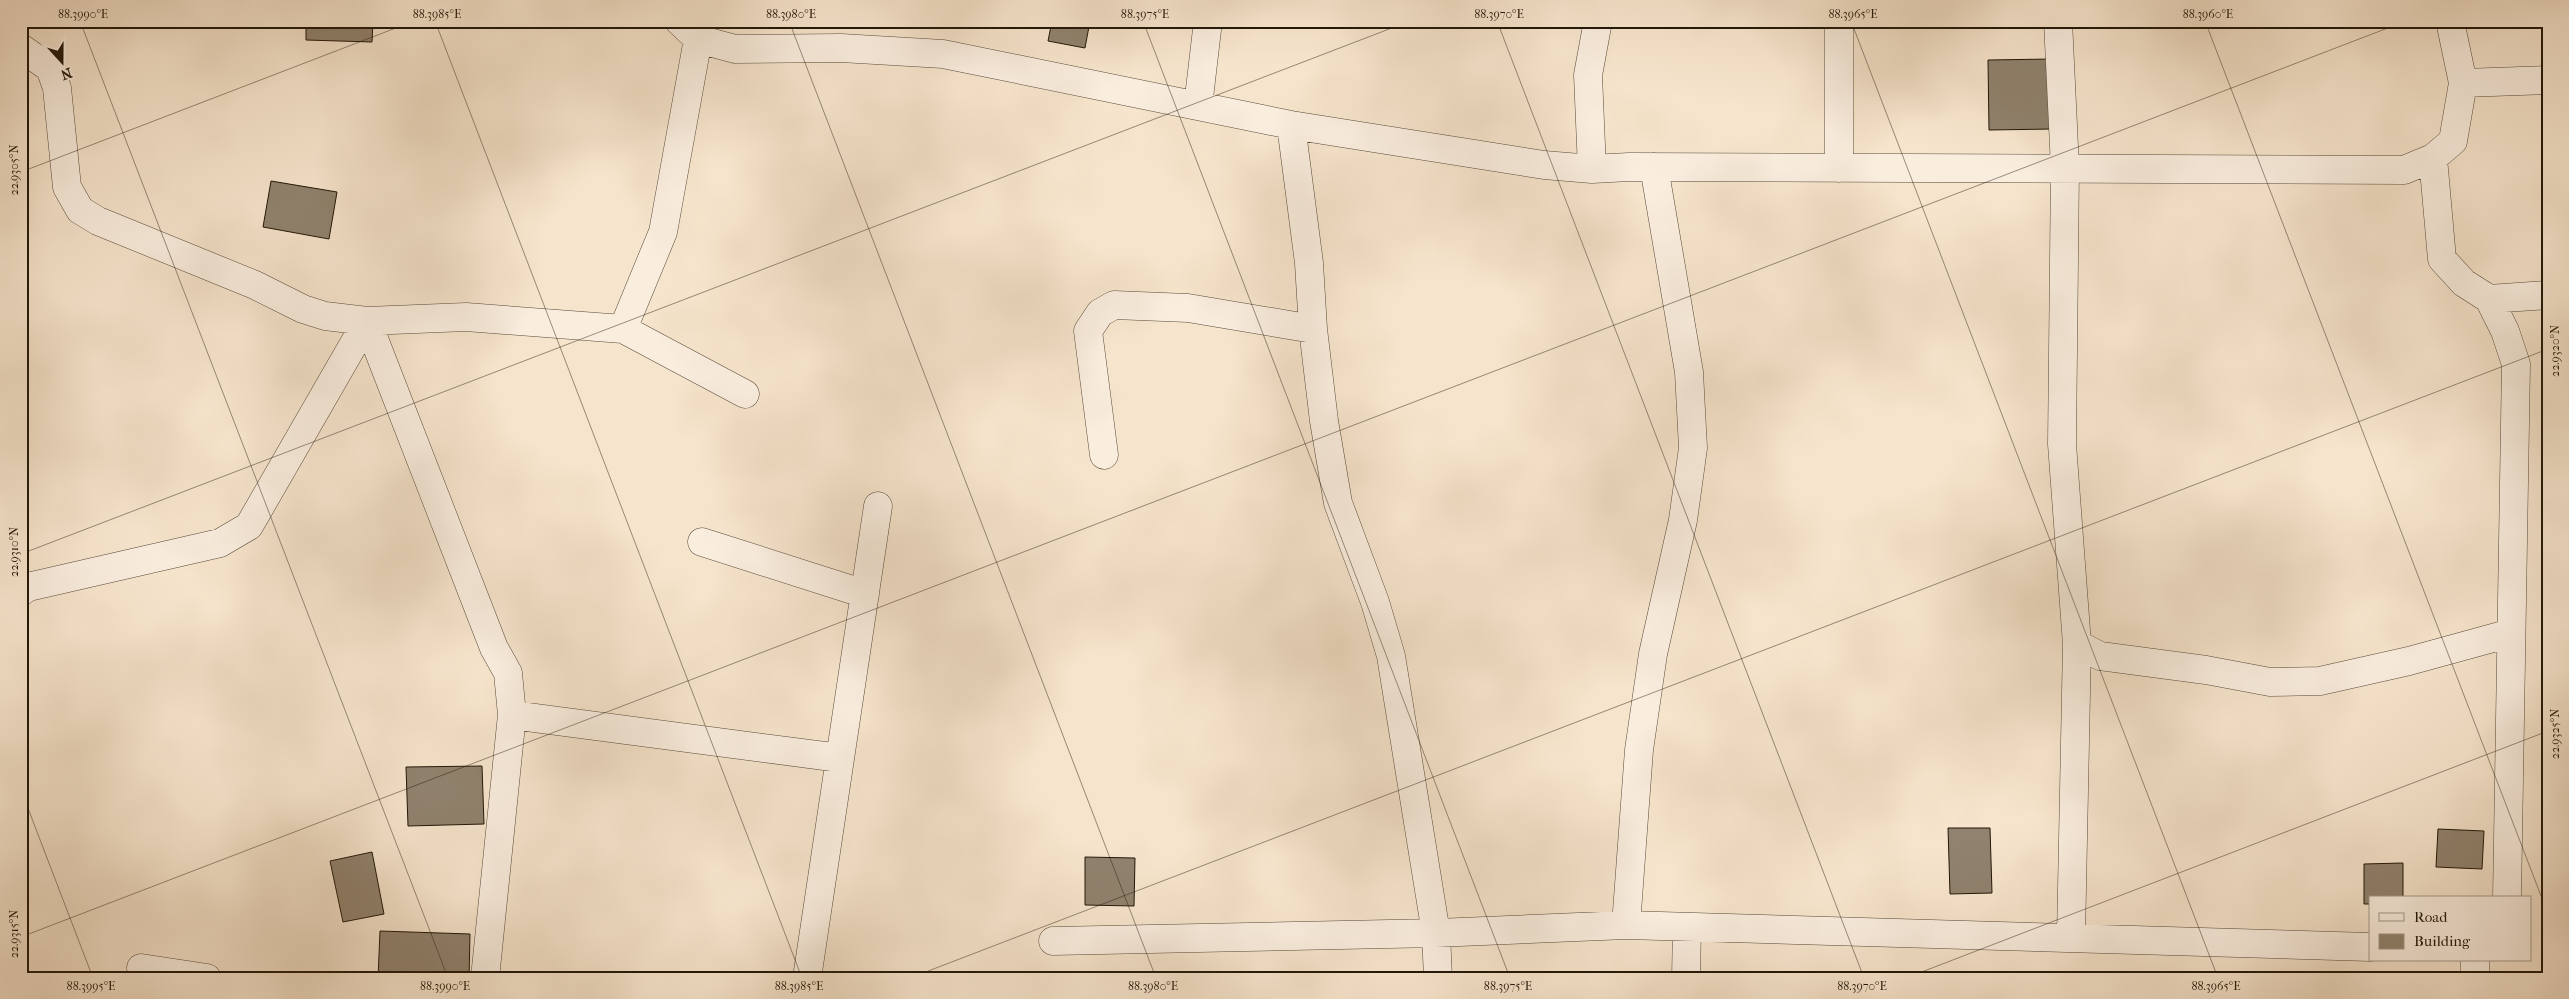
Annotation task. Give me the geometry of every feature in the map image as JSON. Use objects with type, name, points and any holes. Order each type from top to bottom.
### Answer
[{"type":"street","points":[[1198,106],[1208,21]]},
{"type":"street","points":[[1592,168],[1588,75],[1598,21]]},
{"type":"street","points":[[1839,168],[1840,21]]},
{"type":"street","points":[[2058,21],[2065,168],[2062,444],[2076,644],[2071,938]]},
{"type":"street","points":[[623,329],[663,232],[688,30],[735,49],[841,48],[943,54],[1291,125],[1544,165],[1592,168],[2404,170],[2433,158],[2454,140],[2463,82],[2450,21]]},
{"type":"street","points":[[21,48],[50,68],[57,88],[67,187],[80,210],[98,221],[255,285],[303,309],[325,316],[367,321],[466,317],[623,329],[745,394]]},
{"type":"street","points":[[2463,82],[2548,80]]},
{"type":"street","points":[[1291,125],[1309,262],[1313,329],[1324,421],[1338,503],[1375,602],[1391,656],[1436,934],[1438,978]]},
{"type":"street","points":[[2433,158],[2442,259],[2464,282],[2490,299],[2505,331],[2516,364],[2507,896]]},
{"type":"street","points":[[1626,925],[1638,750],[1653,654],[1683,520],[1693,448],[1689,372],[1654,167]]},
{"type":"street","points":[[2490,299],[2548,295]]},
{"type":"street","points":[[1104,455],[1088,330],[1100,313],[1114,305],[1188,308],[1313,329]]},
{"type":"street","points":[[21,592],[28,587],[220,543],[250,526],[367,321]]},
{"type":"street","points":[[367,321],[494,648],[508,673],[512,715],[485,978]]},
{"type":"street","points":[[807,978],[878,506]]},
{"type":"street","points":[[702,542],[865,594]]},
{"type":"street","points":[[2076,644],[2100,656],[2206,670],[2270,682],[2312,681],[2410,660],[2512,633]]},
{"type":"street","points":[[512,715],[840,758]]},
{"type":"street","points":[[1053,941],[1436,934],[1626,925],[2369,947]]},
{"type":"street","points":[[1686,927],[1686,978]]},
{"type":"street","points":[[2475,962],[2475,978]]},
{"type":"street","points":[[141,968],[207,978]]},
{"type":"building","points":[[306,21],[373,21],[372,42],[306,40]]},
{"type":"building","points":[[1052,21],[1090,21],[1085,48],[1048,41]]},
{"type":"building","points":[[2052,59],[2053,129],[1989,130],[1988,60]]},
{"type":"building","points":[[271,181],[337,192],[329,239],[263,227]]},
{"type":"building","points":[[482,766],[484,824],[408,826],[406,767]]},
{"type":"building","points":[[1948,828],[1990,828],[1992,893],[1950,894]]},
{"type":"building","points":[[2438,829],[2484,831],[2482,869],[2436,867]]},
{"type":"building","points":[[372,852],[384,914],[343,922],[330,861]]},
{"type":"building","points":[[1085,857],[1135,858],[1134,906],[1085,905]]},
{"type":"building","points":[[2403,863],[2403,896],[2369,896],[2369,904],[2364,904],[2364,864]]},
{"type":"building","points":[[380,931],[470,934],[469,978],[378,978]]}]
